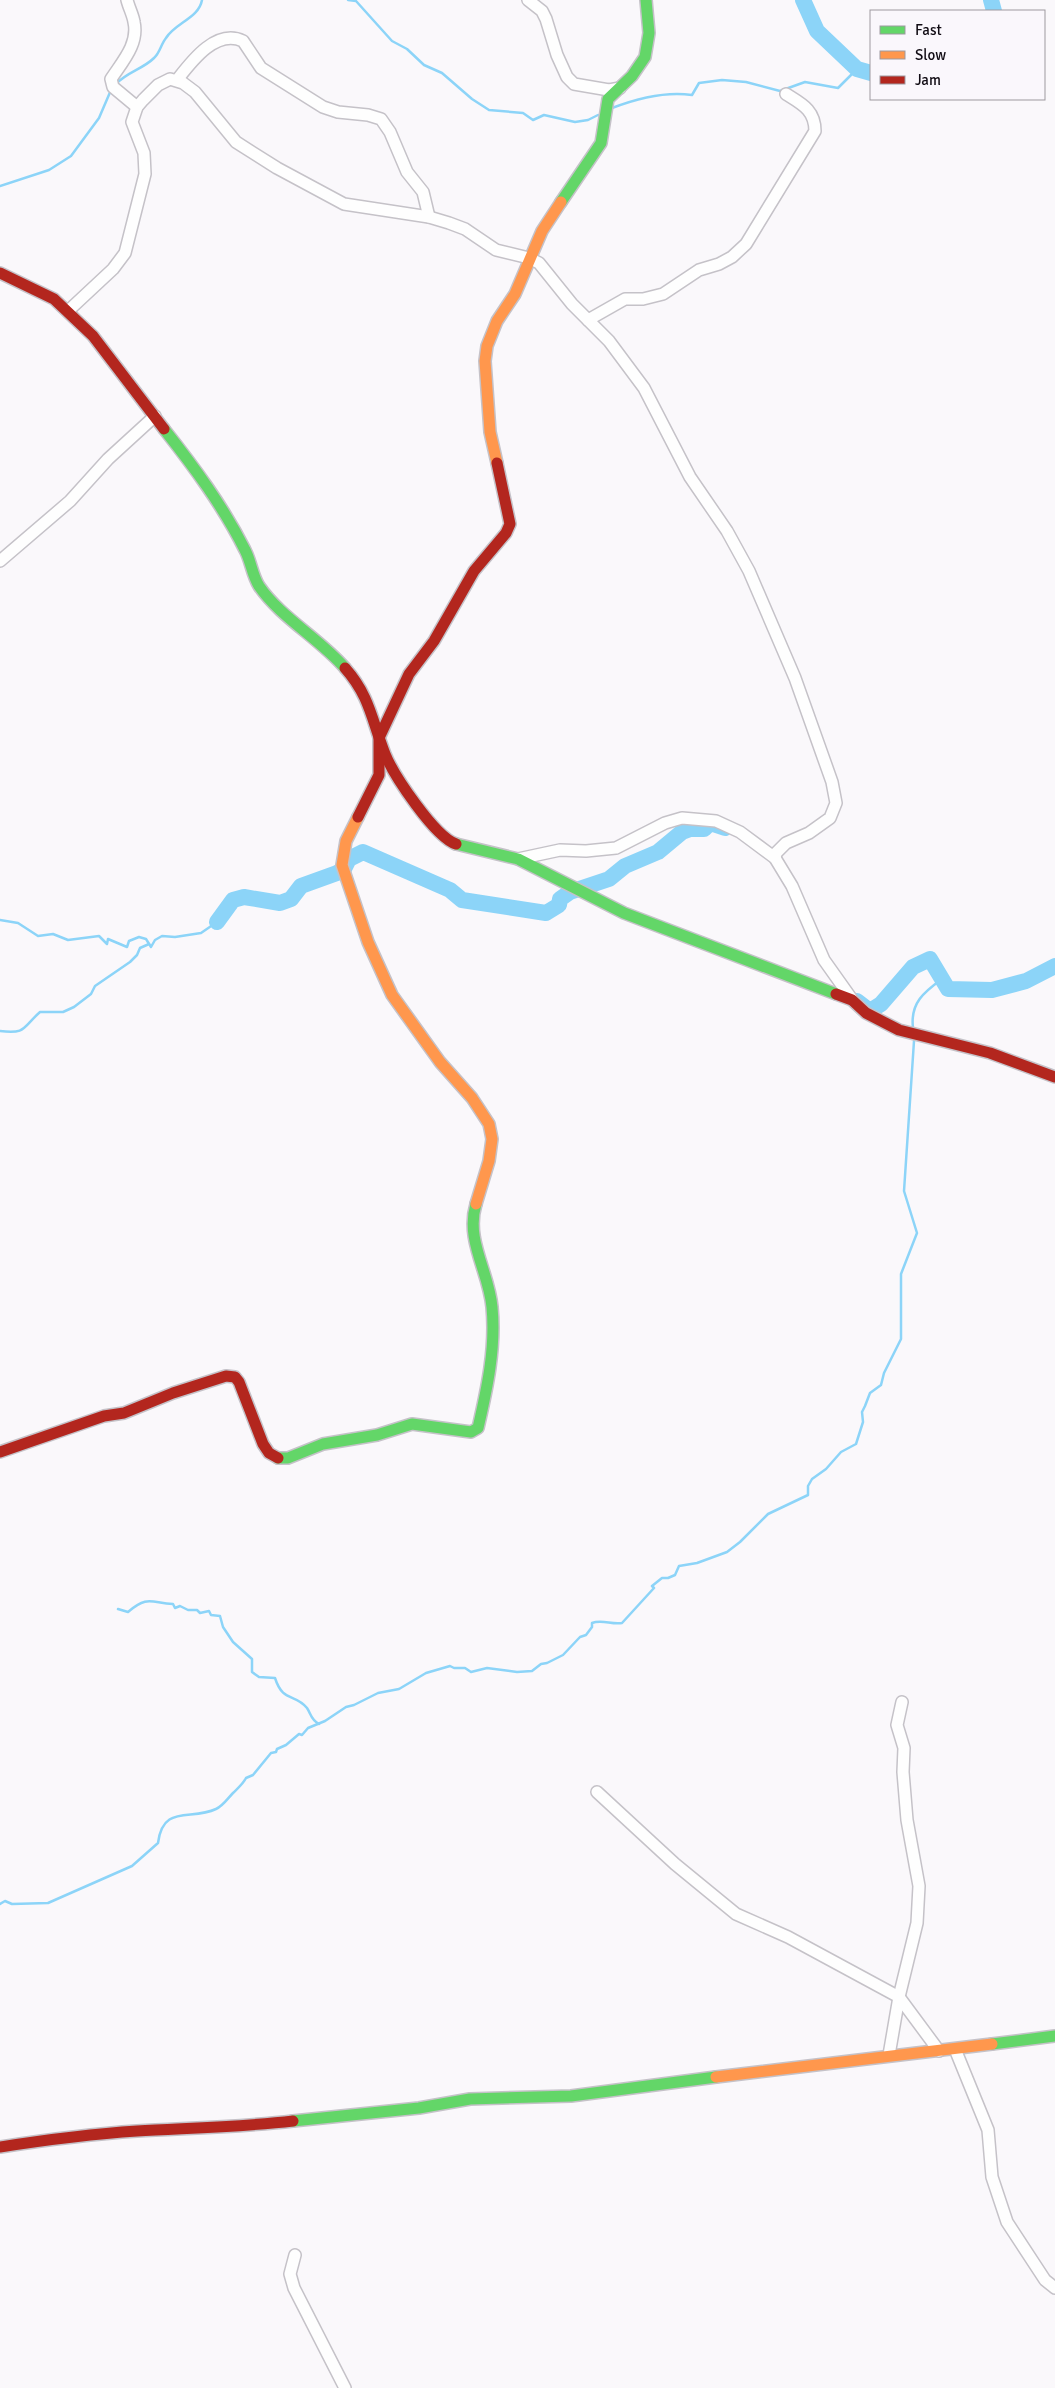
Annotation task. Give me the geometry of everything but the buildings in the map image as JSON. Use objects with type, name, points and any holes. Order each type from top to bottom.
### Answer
[{"type":"street","points":[[127,0],[135,24],[134,38],[130,51],[111,79],[111,83],[113,87],[137,107]]},
{"type":"street","points":[[528,0],[542,11],[546,18],[557,55],[567,77],[574,84],[609,90],[622,87]]},
{"type":"street","points":[[0,1452],[104,1416],[124,1413],[173,1393],[226,1376],[235,1377],[239,1382],[263,1444],[269,1453],[278,1458],[288,1458],[323,1444],[377,1435],[412,1424],[471,1432],[478,1428],[488,1384],[493,1329],[492,1306],[487,1277],[473,1239],[474,1210],[489,1161],[492,1139],[489,1124],[482,1110],[430,1048],[392,996],[368,942],[342,866],[346,841],[379,775],[379,738],[409,674],[434,641],[474,572],[502,538],[510,524],[490,432],[485,361],[491,332],[515,294],[542,231],[601,143],[605,128],[605,105],[608,99],[639,71],[646,58],[650,34],[646,0]]},
{"type":"street","points":[[177,80],[211,45],[224,39],[243,41],[261,68],[323,107],[338,112],[368,115],[381,119],[390,132],[407,172],[423,192],[429,217]]},
{"type":"street","points":[[68,311],[113,269],[125,253],[144,174],[144,153],[132,122],[137,107],[158,85],[170,79],[177,80],[195,92],[229,137],[277,168],[344,204],[429,217],[465,229],[496,250],[529,258],[545,269],[588,320],[609,341],[644,388],[690,477],[736,546],[795,678],[832,782],[836,803],[830,818],[809,833],[786,843],[776,853],[775,858]]},
{"type":"street","points":[[588,320],[625,299],[643,299],[663,294],[700,270],[720,264],[732,257],[746,244],[816,130],[815,119],[806,107],[786,94]]},
{"type":"street","points":[[0,273],[54,299],[93,336],[214,496],[246,550],[258,584],[269,598],[335,656],[357,681],[366,696],[386,756],[414,801],[438,833],[450,842],[464,847],[518,859],[624,913],[852,1000]]},
{"type":"street","points":[[0,562],[70,501],[108,458],[155,416]]},
{"type":"street","points":[[518,859],[549,852],[616,848],[665,822],[682,818],[716,821],[740,832],[775,858],[792,886],[824,960],[852,1000],[864,1013],[882,1024],[903,1032],[990,1054],[1055,1077]]},
{"type":"street","points":[[889,2056],[899,1997],[917,1923],[919,1886],[907,1820],[903,1772],[904,1748],[897,1725],[902,1702]]},
{"type":"street","points":[[598,1792],[675,1864],[736,1914],[788,1937],[899,1997],[939,2051]]},
{"type":"street","points":[[0,2147],[52,2139],[136,2131],[248,2126],[418,2108],[470,2099],[571,2096],[1055,2036]]},
{"type":"street","points":[[955,2049],[988,2130],[992,2177],[1007,2222],[1045,2280],[1055,2288]]},
{"type":"street","points":[[294,2255],[290,2274],[294,2288],[345,2388]]},
{"type":"waterway","points":[[116,84],[125,76],[154,58],[158,54],[164,40],[175,28],[192,16],[202,0]]},
{"type":"waterway","points":[[348,0],[356,1],[392,41],[407,49],[424,65],[442,73],[472,99],[489,110],[523,113],[533,120],[544,115],[575,122],[588,120],[598,115]]},
{"type":"waterway","points":[[803,0],[817,31],[857,69],[870,73]]},
{"type":"waterway","points":[[991,0],[994,10]]},
{"type":"waterway","points":[[612,108],[652,96],[692,95],[699,83],[722,80],[746,82],[780,91],[805,82],[838,88],[857,69]]},
{"type":"waterway","points":[[0,186],[49,170],[71,156],[99,118],[111,90]]},
{"type":"waterway","points":[[217,922],[233,900],[244,897],[280,903],[291,899],[301,886],[337,873],[344,869],[349,859],[363,852],[450,890],[462,900],[546,913],[559,905],[560,899],[570,892],[609,879],[625,866],[658,852],[682,832],[690,829],[704,829],[710,823],[725,828]]},
{"type":"waterway","points":[[0,920],[18,923],[38,936],[53,934],[68,940],[99,936],[107,944],[108,939],[127,947],[129,941],[139,937],[146,939],[151,947],[155,940],[162,936],[175,937],[201,933],[217,922]]},
{"type":"waterway","points":[[0,1031],[20,1031],[40,1012],[63,1012],[74,1007],[91,994],[95,986],[130,962],[137,955],[140,948],[149,944]]},
{"type":"waterway","points":[[857,1001],[870,1011],[881,1004],[913,967],[930,959],[948,989],[992,990],[1026,981],[1055,966]]},
{"type":"waterway","points":[[913,1028],[916,1005],[924,994],[942,979]]},
{"type":"waterway","points":[[0,1904],[5,1901],[12,1904],[48,1903],[132,1866],[158,1843],[161,1831],[172,1818],[219,1808],[246,1778],[253,1775],[271,1753],[276,1752],[277,1749],[286,1745],[299,1734],[302,1735],[308,1728],[325,1721],[346,1707],[378,1693],[399,1689],[426,1673],[450,1666],[465,1668],[471,1672],[487,1668],[517,1672],[532,1671],[541,1664],[563,1655],[580,1637],[586,1635],[592,1627],[592,1623],[622,1623],[654,1588],[652,1586],[662,1578],[675,1575],[679,1566],[697,1563],[727,1552],[740,1542],[768,1514],[808,1495],[808,1486],[812,1479],[826,1469],[841,1452],[856,1444],[863,1422],[862,1412],[870,1393],[881,1385],[884,1373],[901,1339],[901,1274],[917,1233],[904,1191],[914,1041]]},
{"type":"waterway","points":[[118,1609],[128,1612],[140,1603],[150,1601],[173,1604],[175,1608],[180,1606],[188,1610],[197,1610],[200,1613],[209,1611],[211,1615],[220,1616],[223,1627],[233,1642],[252,1659],[252,1672],[259,1677],[275,1678],[285,1695],[303,1703],[313,1719],[319,1724]]},
{"type":"traffic: fast","points":[[561,202],[601,143],[608,99],[632,76],[645,57],[649,33],[646,0]]},
{"type":"traffic: fast","points":[[164,429],[218,502],[247,554],[259,586],[278,608],[324,647],[345,668]]},
{"type":"traffic: fast","points":[[456,844],[518,859],[624,913],[836,994]]},
{"type":"traffic: fast","points":[[278,1458],[288,1458],[323,1444],[377,1435],[412,1424],[471,1432],[478,1428],[490,1368],[493,1322],[490,1294],[473,1230],[476,1204]]},
{"type":"traffic: fast","points":[[992,2044],[1055,2036]]},
{"type":"traffic: fast","points":[[293,2121],[419,2108],[470,2099],[571,2096],[716,2077]]},
{"type":"traffic: slow","points":[[497,463],[490,432],[485,361],[487,346],[497,321],[515,294],[542,231],[561,202]]},
{"type":"traffic: slow","points":[[358,817],[346,841],[342,865],[368,942],[392,995],[440,1062],[472,1098],[489,1124],[492,1139],[489,1161],[476,1204]]},
{"type":"traffic: slow","points":[[716,2077],[992,2044]]},
{"type":"traffic: jam","points":[[0,273],[54,299],[93,336],[164,429]]},
{"type":"traffic: jam","points":[[358,817],[379,775],[379,738],[409,674],[434,641],[474,571],[506,533],[510,524],[497,463]]},
{"type":"traffic: jam","points":[[345,668],[360,689],[370,709],[385,754],[397,776],[416,805],[437,830],[456,844]]},
{"type":"traffic: jam","points":[[836,994],[852,1000],[866,1013],[899,1030],[990,1053],[1055,1077]]},
{"type":"traffic: jam","points":[[0,1452],[104,1416],[124,1413],[173,1393],[226,1376],[235,1377],[239,1382],[263,1444],[269,1453],[278,1458]]},
{"type":"traffic: jam","points":[[0,2147],[103,2134],[293,2121]]}]
